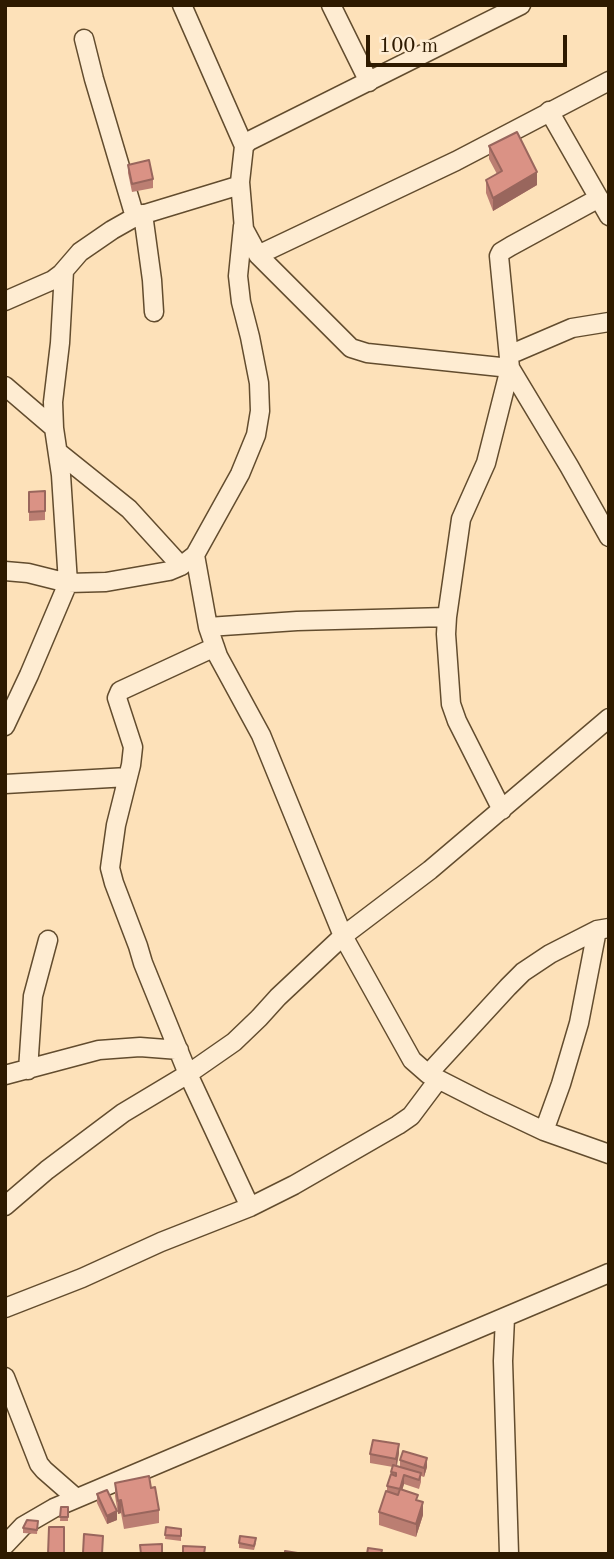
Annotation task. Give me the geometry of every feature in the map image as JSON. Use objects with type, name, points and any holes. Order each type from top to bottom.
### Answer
[{"type":"street","points":[[5,571],[28,573],[68,583],[106,582],[169,570],[188,560],[240,474],[256,435],[260,411],[259,383],[241,302],[238,275],[244,225],[240,182],[244,146],[182,5]]},
{"type":"street","points":[[331,5],[369,82]]},
{"type":"street","points":[[244,146],[249,141],[521,5]]},
{"type":"street","points":[[84,39],[94,79],[139,216],[152,280],[154,312]]},
{"type":"street","points":[[258,255],[456,161],[609,81]]},
{"type":"street","points":[[549,111],[609,216]]},
{"type":"street","points":[[5,301],[53,280],[80,252],[112,230],[139,216],[232,188],[240,182]]},
{"type":"street","points":[[502,810],[451,704],[446,634],[461,519],[486,463],[510,362],[499,262],[501,252],[598,198]]},
{"type":"street","points":[[244,225],[258,255],[351,348],[368,353],[510,362],[572,328],[609,322]]},
{"type":"street","points":[[5,726],[68,583],[53,402],[64,271]]},
{"type":"street","points":[[510,362],[609,537]]},
{"type":"street","points":[[5,386],[54,428]]},
{"type":"street","points":[[58,452],[188,560],[218,656],[261,735],[343,936],[412,1060],[433,1077],[544,1131],[609,1154]]},
{"type":"street","points":[[208,627],[297,621],[447,617]]},
{"type":"street","points":[[215,647],[120,691],[117,698],[133,747],[116,825],[110,868],[143,963],[188,1074],[250,1207]]},
{"type":"street","points":[[5,1206],[47,1170],[123,1113],[188,1074],[234,1042],[343,936],[430,870],[609,718]]},
{"type":"street","points":[[5,784],[128,777]]},
{"type":"street","points":[[5,1308],[250,1207],[295,1185],[398,1125],[411,1116],[433,1077],[523,972],[550,954],[603,929]]},
{"type":"street","points":[[544,1131],[579,1023],[603,929]]},
{"type":"street","points":[[28,1070],[33,996],[48,940]]},
{"type":"street","points":[[5,1075],[99,1050],[140,1047],[179,1050]]},
{"type":"street","points":[[5,1545],[23,1526],[76,1498],[609,1273]]},
{"type":"street","points":[[505,1318],[503,1361],[509,1554]]},
{"type":"street","points":[[5,1377],[40,1464],[76,1498]]},
{"type":"building","points":[[517,132],[537,172],[493,198],[486,180],[502,171],[489,146]]},
{"type":"building","points":[[149,160],[153,179],[132,184],[128,165]]},
{"type":"building","points":[[45,491],[45,511],[29,512],[29,492]]},
{"type":"building","points":[[373,1440],[399,1444],[396,1459],[370,1454]]},
{"type":"building","points":[[403,1451],[427,1458],[424,1468],[400,1460]]},
{"type":"building","points":[[393,1465],[421,1473],[419,1480],[404,1475],[400,1489],[387,1486],[391,1474],[396,1476],[396,1473],[391,1472]]},
{"type":"building","points":[[149,1476],[151,1488],[155,1487],[159,1510],[124,1516],[115,1483]]},
{"type":"building","points":[[400,1489],[418,1495],[416,1500],[423,1502],[416,1524],[379,1512],[386,1491],[398,1495]]},
{"type":"building","points":[[107,1490],[117,1511],[107,1516],[97,1494]]},
{"type":"building","points":[[61,1507],[68,1507],[68,1517],[60,1517]]},
{"type":"building","points":[[27,1520],[38,1521],[37,1530],[23,1528]]},
{"type":"building","points":[[49,1527],[64,1527],[64,1554],[48,1554]]},
{"type":"building","points":[[166,1527],[181,1529],[181,1536],[165,1535]]},
{"type":"building","points":[[84,1534],[103,1536],[102,1554],[83,1553]]},
{"type":"building","points":[[240,1536],[256,1538],[254,1546],[239,1543]]},
{"type":"building","points":[[162,1544],[162,1554],[141,1554],[140,1545]]},
{"type":"building","points":[[183,1546],[205,1547],[204,1554],[183,1554]]},
{"type":"building","points":[[368,1548],[382,1550],[381,1554],[367,1554]]}]
